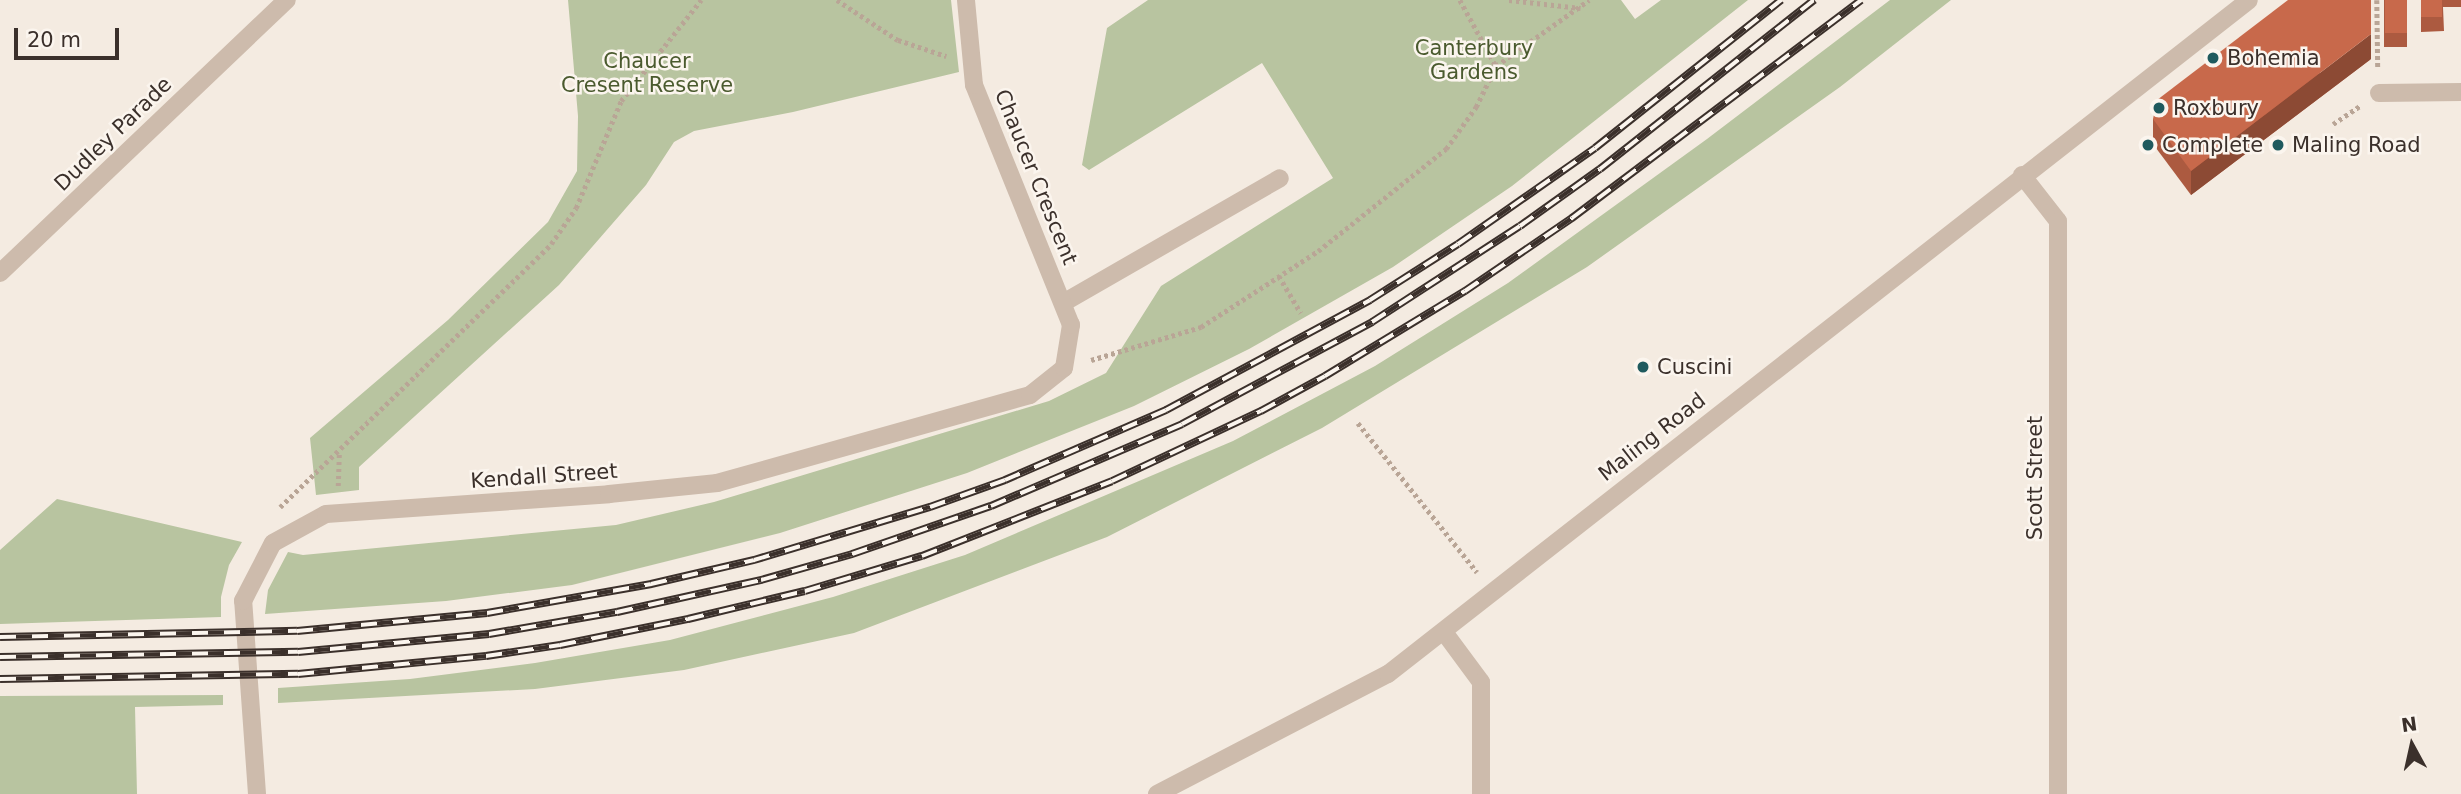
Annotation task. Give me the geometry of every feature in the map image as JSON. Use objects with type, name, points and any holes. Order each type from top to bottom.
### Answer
[{"type":"street","name":"Dudley Parade","points":[[0,273],[287,0]]},
{"type":"street","name":"Chaucer Crescent","points":[[966,0],[974,85],[1072,325],[1065,368]]},
{"type":"street","name":"Maling Road","points":[[1157,794],[1388,674],[2022,175],[2248,1]]},
{"type":"street","points":[[2379,93],[2461,92]]},
{"type":"street","name":"Scott Street","points":[[2022,175],[2058,221],[2058,794]]},
{"type":"street","points":[[1063,303],[1280,178]]},
{"type":"street","name":"Kendall Street","points":[[257,794],[243,601],[273,543],[326,514],[609,495],[717,483],[1030,394],[1065,368]]},
{"type":"street","points":[[1444,632],[1481,682],[1482,794]]},
{"type":"path","points":[[274,513],[551,244],[576,208],[621,101],[701,0]]},
{"type":"path","points":[[837,0],[898,40],[973,65]]},
{"type":"path","points":[[1460,0],[1496,66]]},
{"type":"path","points":[[1509,0],[1581,8]]},
{"type":"path","points":[[1065,368],[1201,327],[1318,251],[1446,149],[1476,107],[1496,66],[1589,0]]},
{"type":"path","points":[[2377,0],[2379,93]]},
{"type":"path","points":[[1279,276],[1301,313]]},
{"type":"path","points":[[1358,423],[1492,592]]},
{"type":"path","points":[[338,513],[339,452]]},
{"type":"green space","name":"Chaucer Cresent Reserve","points":[[568,0],[951,0],[959,72],[793,112],[694,131],[674,142],[646,185],[559,285],[359,467],[359,490],[316,495],[310,438],[448,320],[548,222],[577,171],[578,116]]},
{"type":"green space","name":"Canterbury Gardens","points":[[1148,0],[1621,0],[1635,19],[1661,0],[1748,0],[1512,186],[1393,267],[1249,349],[1134,406],[967,473],[780,533],[572,585],[446,601],[265,614],[268,590],[288,552],[303,555],[616,525],[714,502],[1049,401],[1106,373],[1161,286],[1333,178],[1262,63],[1089,170],[1082,165],[1107,28]]},
{"type":"green space","points":[[1890,0],[1951,0],[1840,87],[1587,267],[1322,428],[1107,537],[854,633],[684,670],[535,689],[278,703],[278,688],[410,679],[535,663],[670,640],[833,597],[965,555],[1233,441],[1375,366],[1508,283],[1707,139]]},
{"type":"green space","points":[[57,499],[242,542],[229,565],[221,597],[221,617],[0,624],[0,550]]},
{"type":"green space","points":[[223,695],[223,705],[135,707],[137,794],[0,794],[0,696]]},
{"type":"building","points":[[2288,0],[2371,0],[2371,34],[2191,171],[2153,119],[2157,100]]},
{"type":"building","points":[[2385,0],[2407,0],[2407,33],[2385,33]]},
{"type":"building","points":[[2421,0],[2442,0],[2442,17],[2421,17]]},
{"type":"railway","points":[[0,637],[297,631],[487,613],[651,584],[754,560],[930,507],[1005,480],[1166,410],[1370,300],[1458,244],[1595,148],[1781,0]]},
{"type":"railway","points":[[0,657],[298,652],[489,634],[617,612],[761,580],[852,554],[991,506],[1182,424],[1372,322],[1520,226],[1600,169],[1814,0]]},
{"type":"railway","points":[[0,679],[298,674],[486,656],[560,645],[688,619],[805,591],[922,556],[1112,481],[1261,411],[1325,376],[1465,291],[1572,218],[1861,0]]},
{"type":"place","name":"Bohemia","points":[[2213,58]]},
{"type":"place","name":"Roxbury","points":[[2159,108]]},
{"type":"place","name":"Complete","points":[[2148,145]]},
{"type":"place","name":"Maling Road","points":[[2278,145]]},
{"type":"place","name":"Cuscini","points":[[1643,367]]}]
